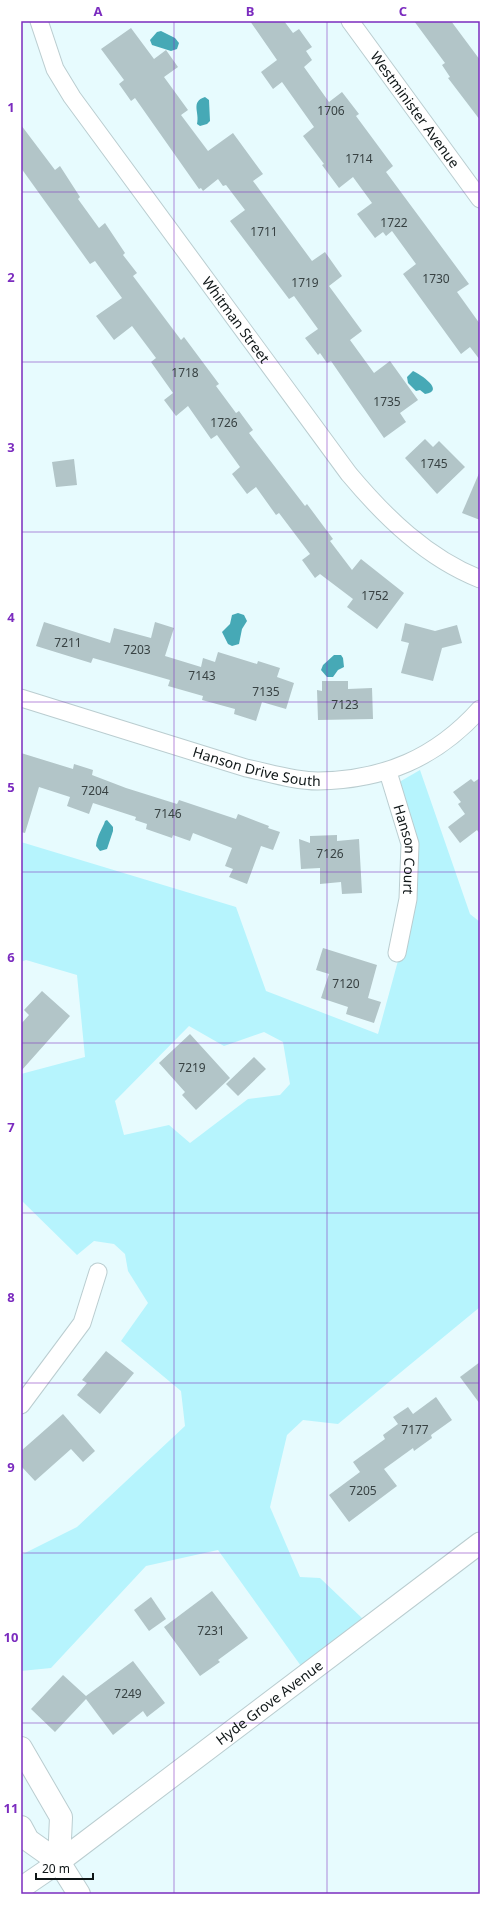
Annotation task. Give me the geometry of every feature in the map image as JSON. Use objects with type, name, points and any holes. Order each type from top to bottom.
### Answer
[{"type":"main road","points":[[21,1748],[61,1817],[59,1862]]},
{"type":"main road","points":[[21,1827],[28,1840],[59,1862],[79,1894]]},
{"type":"street","name":"Whitman Street","points":[[39,21],[55,69],[72,97],[349,474],[375,505],[409,536],[446,562],[480,579]]},
{"type":"street","name":"Westminister Avenue","points":[[350,21],[480,198]]},
{"type":"street","name":"Hanson Drive South","points":[[21,698],[246,768],[281,776],[317,781],[355,778],[388,772],[416,759],[448,740],[480,709]]},
{"type":"street","name":"Hanson Court","points":[[388,772],[410,844],[408,899],[397,952]]},
{"type":"street","points":[[21,1405],[82,1323],[98,1272]]},
{"type":"street","points":[[21,1385],[47,1370]]},
{"type":"street","name":"Hyde Grove Avenue","points":[[21,1888],[59,1862],[480,1543]]},
{"type":"shaded area","points":[[161,31],[175,38],[179,43],[177,49],[171,51],[152,45],[150,40],[157,32]]},
{"type":"shaded area","points":[[205,97],[209,100],[210,121],[207,124],[200,126],[197,124],[198,120],[196,108],[200,99]]},
{"type":"shaded area","points":[[413,371],[430,382],[433,390],[431,392],[425,394],[420,390],[416,391],[408,383],[407,377]]},
{"type":"shaded area","points":[[238,613],[244,615],[247,621],[242,629],[239,644],[232,646],[228,644],[222,632],[230,624],[232,615]]},
{"type":"shaded area","points":[[334,655],[341,655],[343,658],[344,667],[338,670],[333,677],[327,677],[321,670],[323,665]]},
{"type":"shaded area","points":[[420,770],[470,914],[480,922],[480,1307],[338,1424],[303,1420],[287,1435],[270,1507],[300,1577],[320,1578],[363,1619],[301,1666],[218,1550],[146,1566],[51,1668],[21,1671],[21,1555],[77,1527],[185,1426],[181,1391],[121,1341],[148,1303],[128,1271],[125,1254],[114,1244],[94,1241],[77,1255],[21,1200],[21,1074],[85,1057],[77,975],[26,960],[21,962],[21,842],[236,907],[266,991],[378,1034],[416,895],[397,789],[401,781]],"holes":[[[189,1026],[224,1046],[264,1032],[283,1042],[290,1084],[280,1095],[248,1099],[190,1143],[169,1125],[124,1135],[115,1101]]]},
{"type":"shaded area","points":[[107,820],[113,827],[113,831],[107,849],[100,851],[96,846],[99,835],[105,821]]},
{"type":"building","points":[[250,21],[284,21],[293,33],[299,29],[312,47],[306,51],[312,60],[304,67],[329,102],[342,92],[359,114],[356,116],[393,166],[386,172],[469,284],[457,292],[480,324],[480,360],[470,347],[461,354],[403,274],[416,264],[392,231],[386,236],[383,232],[375,238],[357,214],[372,203],[353,177],[339,188],[322,165],[324,164],[303,136],[314,127],[282,82],[273,89],[261,72],[277,60]]},
{"type":"building","points":[[414,21],[451,21],[480,60],[480,120],[448,78],[450,77],[442,65],[445,63]]},
{"type":"building","points":[[131,28],[154,59],[166,50],[178,67],[164,77],[188,110],[181,115],[208,151],[233,133],[263,174],[253,181],[312,261],[325,252],[342,276],[329,286],[362,331],[350,340],[374,373],[390,361],[418,400],[400,413],[406,422],[384,438],[331,361],[327,363],[320,353],[318,355],[305,338],[318,329],[294,296],[289,299],[230,221],[245,210],[226,185],[223,186],[218,179],[203,191],[201,188],[199,189],[135,98],[131,101],[119,84],[124,80],[101,49]]},
{"type":"building","points":[[21,125],[55,170],[60,166],[80,197],[78,199],[99,228],[105,223],[125,253],[123,255],[137,273],[133,276],[181,340],[184,337],[219,384],[216,386],[236,413],[239,411],[253,430],[249,433],[305,506],[307,504],[333,539],[330,541],[352,570],[361,559],[404,593],[377,629],[347,607],[353,599],[320,574],[315,578],[302,560],[310,554],[279,513],[276,515],[256,487],[247,494],[232,474],[240,467],[217,435],[211,439],[188,406],[176,416],[164,400],[173,393],[151,362],[156,358],[132,326],[114,340],[96,316],[122,298],[95,261],[90,264],[21,168]]},
{"type":"building","points":[[425,439],[433,447],[439,441],[465,467],[437,494],[405,458]]},
{"type":"building","points":[[74,459],[77,485],[56,487],[52,462]]},
{"type":"building","points":[[480,471],[480,520],[462,513]]},
{"type":"building","points":[[44,622],[110,643],[114,628],[151,638],[155,622],[174,628],[165,656],[201,667],[203,658],[215,662],[218,652],[257,664],[258,661],[280,668],[277,677],[294,683],[286,709],[262,702],[256,721],[234,714],[235,709],[202,700],[203,696],[168,686],[170,680],[93,658],[91,663],[36,646]]},
{"type":"building","points":[[405,623],[435,631],[457,625],[462,643],[442,648],[433,681],[401,673],[409,643],[401,641]]},
{"type":"building","points":[[322,681],[348,681],[348,689],[372,688],[373,719],[318,720],[317,690],[322,691]]},
{"type":"building","points":[[21,753],[73,769],[74,764],[93,770],[92,775],[126,788],[177,804],[179,800],[236,819],[238,814],[280,832],[273,850],[261,846],[247,884],[229,877],[233,869],[225,866],[232,848],[193,833],[190,841],[173,835],[172,838],[146,829],[147,824],[135,820],[136,817],[93,803],[89,814],[67,806],[70,797],[39,787],[25,833],[21,832]]},
{"type":"building","points":[[480,778],[480,834],[477,830],[460,843],[448,827],[465,814],[458,804],[461,802],[453,792],[471,779],[474,782]]},
{"type":"building","points":[[337,835],[337,841],[359,839],[362,893],[342,894],[341,882],[320,884],[320,868],[301,869],[299,839],[310,843],[310,836]]},
{"type":"building","points":[[323,948],[377,965],[368,998],[381,1002],[374,1023],[346,1014],[348,1007],[321,998],[329,974],[316,970]]},
{"type":"building","points":[[42,991],[70,1016],[21,1071],[21,1024],[29,1015],[24,1010]]},
{"type":"building","points":[[190,1034],[230,1078],[196,1110],[182,1095],[185,1092],[159,1063]]},
{"type":"building","points":[[254,1057],[266,1069],[238,1096],[226,1084]]},
{"type":"building","points":[[106,1351],[134,1373],[100,1414],[77,1395],[87,1383],[82,1380]]},
{"type":"building","points":[[480,1362],[480,1404],[460,1377]]},
{"type":"building","points":[[436,1397],[452,1420],[431,1435],[432,1438],[414,1451],[413,1448],[384,1469],[397,1486],[349,1522],[329,1495],[360,1472],[353,1462],[385,1439],[383,1435],[398,1424],[393,1417],[408,1407],[413,1414]]},
{"type":"building","points":[[63,1414],[95,1451],[83,1462],[71,1449],[35,1481],[21,1466],[21,1451]]},
{"type":"building","points":[[212,1591],[248,1638],[218,1660],[220,1662],[200,1676],[164,1627]]},
{"type":"building","points":[[151,1597],[166,1619],[149,1631],[134,1610]]},
{"type":"building","points":[[133,1661],[165,1703],[147,1717],[143,1711],[113,1735],[86,1699],[55,1732],[31,1709],[63,1675],[86,1696]]}]
